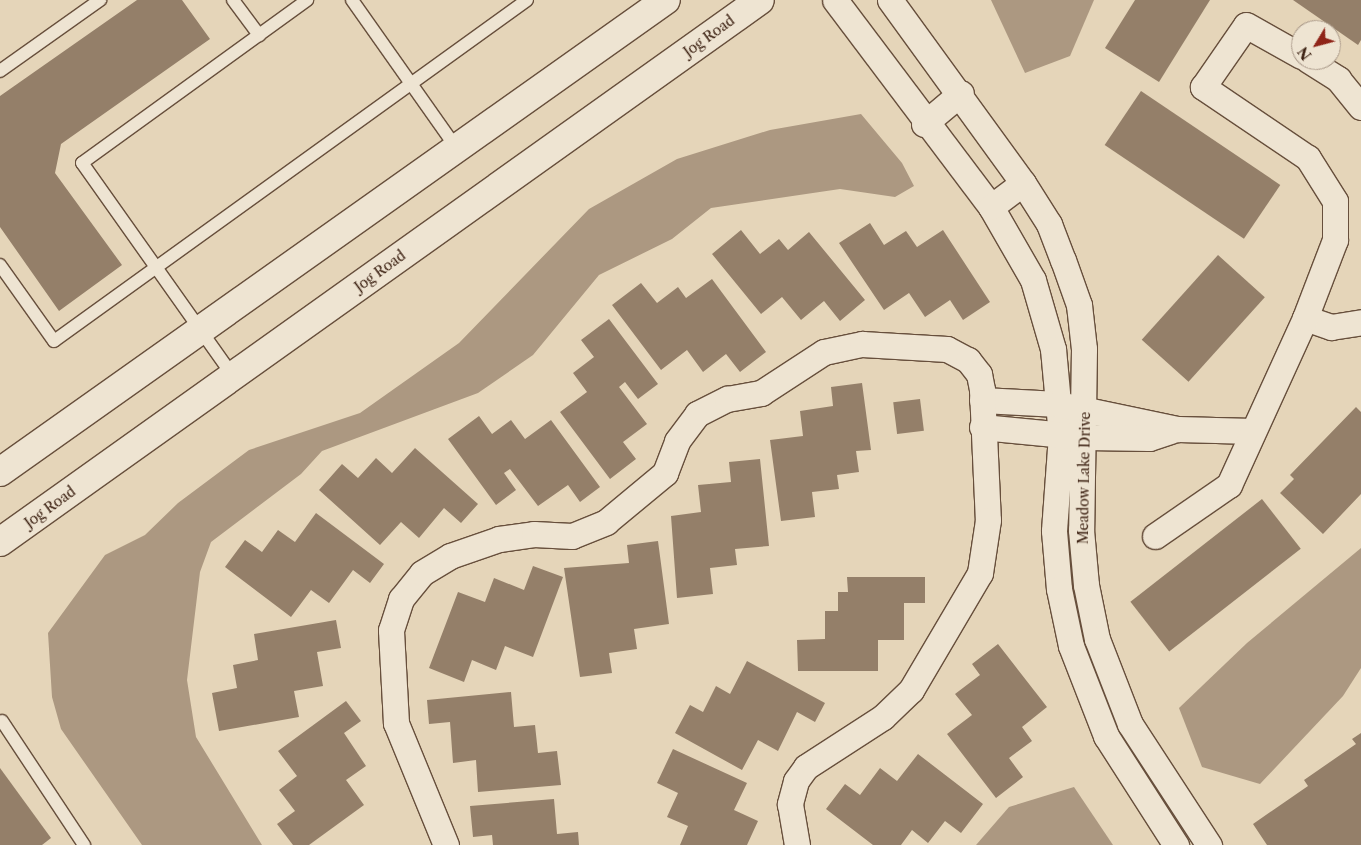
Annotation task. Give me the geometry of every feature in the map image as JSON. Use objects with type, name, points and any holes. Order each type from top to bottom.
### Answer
[{"type":"main road","points":[[0,472],[666,0]]},
{"type":"main road","name":"Jog Road","points":[[0,542],[760,0]]},
{"type":"street","name":"Meadow Lake Drive","points":[[835,0],[924,124],[991,207],[1033,280],[1046,313],[1058,404],[1061,435],[1054,531],[1059,589],[1071,646],[1106,736],[1176,845]]},
{"type":"street","name":"Meadow Lake Drive","points":[[890,0],[961,93],[1049,224],[1079,305],[1086,437],[1082,530],[1086,585],[1097,639],[1130,724],[1209,845]]},
{"type":"street","points":[[1155,536],[1229,485],[1305,318],[1334,240],[1335,201],[1308,158],[1203,86],[1246,25],[1291,50]]},
{"type":"street","points":[[1324,70],[1338,79],[1361,107]]},
{"type":"street","points":[[924,124],[961,93]]},
{"type":"street","points":[[991,207],[1023,183]]},
{"type":"street","points":[[1305,318],[1331,327],[1361,322]]},
{"type":"street","points":[[446,845],[396,723],[391,630],[401,599],[422,573],[450,556],[498,539],[534,534],[572,536],[606,522],[665,473],[677,441],[697,414],[727,399],[761,393],[824,352],[862,344],[947,349],[968,360],[978,374],[982,400],[988,538],[973,589],[911,690],[883,717],[801,774],[790,804],[797,845]]},
{"type":"street","points":[[982,400],[1058,404],[1178,429],[1253,431]]},
{"type":"street","points":[[982,428],[1086,437],[1149,438],[1178,429]]},
{"type":"lane","points":[[0,71],[100,0]]},
{"type":"lane","points":[[233,0],[259,35]]},
{"type":"lane","points":[[233,376],[82,163],[307,0]]},
{"type":"lane","points":[[352,0],[456,148]]},
{"type":"lane","points":[[0,265],[54,341],[527,0]]},
{"type":"lane","points":[[1,721],[84,845]]},
{"type":"shaded area","points":[[991,0],[1094,0],[1070,56],[1025,73]]},
{"type":"shaded area","points":[[861,114],[902,163],[914,186],[895,197],[840,189],[711,208],[672,239],[599,275],[533,355],[478,393],[322,451],[301,474],[211,542],[200,572],[187,680],[196,737],[262,845],[142,845],[61,729],[52,697],[48,633],[105,555],[145,535],[178,503],[249,450],[360,413],[459,343],[589,209],[677,159],[770,130]]},
{"type":"shaded area","points":[[1361,548],[1361,668],[1343,696],[1260,784],[1202,767],[1179,708],[1247,643]]},
{"type":"shaded area","points":[[1074,787],[1113,845],[976,845],[1009,807]]},
{"type":"building","points":[[137,0],[182,0],[210,39],[61,144],[55,173],[122,265],[59,311],[0,227],[0,96]]},
{"type":"building","points":[[1135,0],[1210,0],[1159,82],[1105,48]]},
{"type":"building","points":[[1293,0],[1361,0],[1361,40],[1358,45],[1341,33],[1341,20],[1322,20]]},
{"type":"building","points":[[1141,91],[1280,185],[1244,239],[1105,145]]},
{"type":"building","points":[[870,223],[884,245],[906,231],[917,247],[943,230],[990,302],[963,320],[950,300],[925,317],[909,293],[884,310],[839,243]]},
{"type":"building","points":[[741,230],[760,254],[779,239],[788,250],[809,232],[865,300],[840,321],[824,301],[801,320],[782,297],[761,314],[712,254]]},
{"type":"building","points":[[1218,255],[1265,297],[1189,382],[1142,340]]},
{"type":"building","points":[[712,279],[766,352],[740,372],[726,354],[703,372],[687,350],[661,370],[612,305],[641,283],[657,303],[678,287],[686,298]]},
{"type":"building","points":[[609,319],[658,384],[638,399],[625,382],[619,387],[647,424],[623,442],[636,459],[610,479],[560,412],[587,392],[573,373],[594,357],[581,340]]},
{"type":"building","points":[[862,383],[871,450],[856,451],[859,472],[837,475],[839,489],[812,492],[815,517],[781,521],[770,440],[803,436],[800,411],[833,406],[831,387]]},
{"type":"building","points":[[920,399],[924,431],[897,434],[893,402]]},
{"type":"building","points":[[1356,407],[1361,412],[1361,494],[1323,534],[1280,493],[1294,479],[1290,475]]},
{"type":"building","points":[[479,416],[492,434],[511,420],[525,439],[551,420],[600,487],[580,502],[568,485],[538,506],[510,469],[504,473],[516,490],[496,505],[448,439]]},
{"type":"building","points":[[415,448],[478,504],[461,523],[444,508],[419,538],[401,522],[380,545],[319,490],[342,464],[358,478],[376,458],[392,473]]},
{"type":"building","points":[[760,459],[769,546],[735,549],[737,565],[710,568],[713,594],[677,598],[671,516],[701,512],[698,485],[731,482],[729,462]]},
{"type":"building","points":[[1262,499],[1301,549],[1169,651],[1130,602]]},
{"type":"building","points":[[316,513],[384,564],[370,583],[353,570],[329,603],[311,590],[291,617],[225,567],[245,540],[262,552],[278,530],[295,542]]},
{"type":"building","points":[[658,541],[669,624],[634,629],[637,649],[609,653],[612,673],[580,677],[564,568],[629,563],[627,545]]},
{"type":"building","points":[[533,566],[563,577],[533,657],[505,646],[496,670],[472,660],[464,682],[429,668],[458,592],[485,602],[494,578],[524,590]]},
{"type":"building","points":[[847,577],[925,577],[925,603],[904,603],[904,640],[878,640],[878,671],[798,671],[797,640],[825,639],[825,611],[838,611],[838,592],[848,592]]},
{"type":"building","points":[[336,620],[341,648],[317,652],[323,686],[294,691],[299,717],[219,731],[212,693],[237,688],[233,665],[258,660],[254,634]]},
{"type":"building","points":[[998,644],[1047,707],[1022,727],[1032,741],[1009,758],[1023,777],[996,798],[947,734],[972,715],[955,694],[980,675],[972,664]]},
{"type":"building","points":[[747,661],[825,703],[815,722],[797,712],[778,751],[758,740],[742,770],[675,733],[690,705],[703,712],[716,686],[730,694]]},
{"type":"building","points":[[511,692],[514,727],[535,725],[538,753],[557,751],[561,785],[478,792],[476,760],[453,763],[450,722],[429,724],[427,700]]},
{"type":"building","points":[[346,701],[361,721],[344,733],[366,766],[346,780],[364,805],[309,845],[293,845],[277,824],[295,811],[279,790],[297,776],[278,751]]},
{"type":"building","points":[[1361,733],[1361,845],[1267,845],[1253,824],[1308,786],[1304,780],[1356,744],[1352,739]]},
{"type":"building","points":[[673,749],[747,783],[734,810],[758,821],[747,845],[680,845],[688,826],[667,817],[678,793],[657,783]]},
{"type":"building","points":[[918,754],[983,804],[961,833],[945,821],[928,843],[912,830],[901,845],[873,845],[826,809],[845,784],[860,795],[880,768],[897,781]]},
{"type":"building","points":[[0,768],[51,838],[42,845],[0,845]]},
{"type":"building","points":[[554,799],[557,834],[578,832],[579,845],[493,845],[492,835],[473,837],[470,806]]}]
